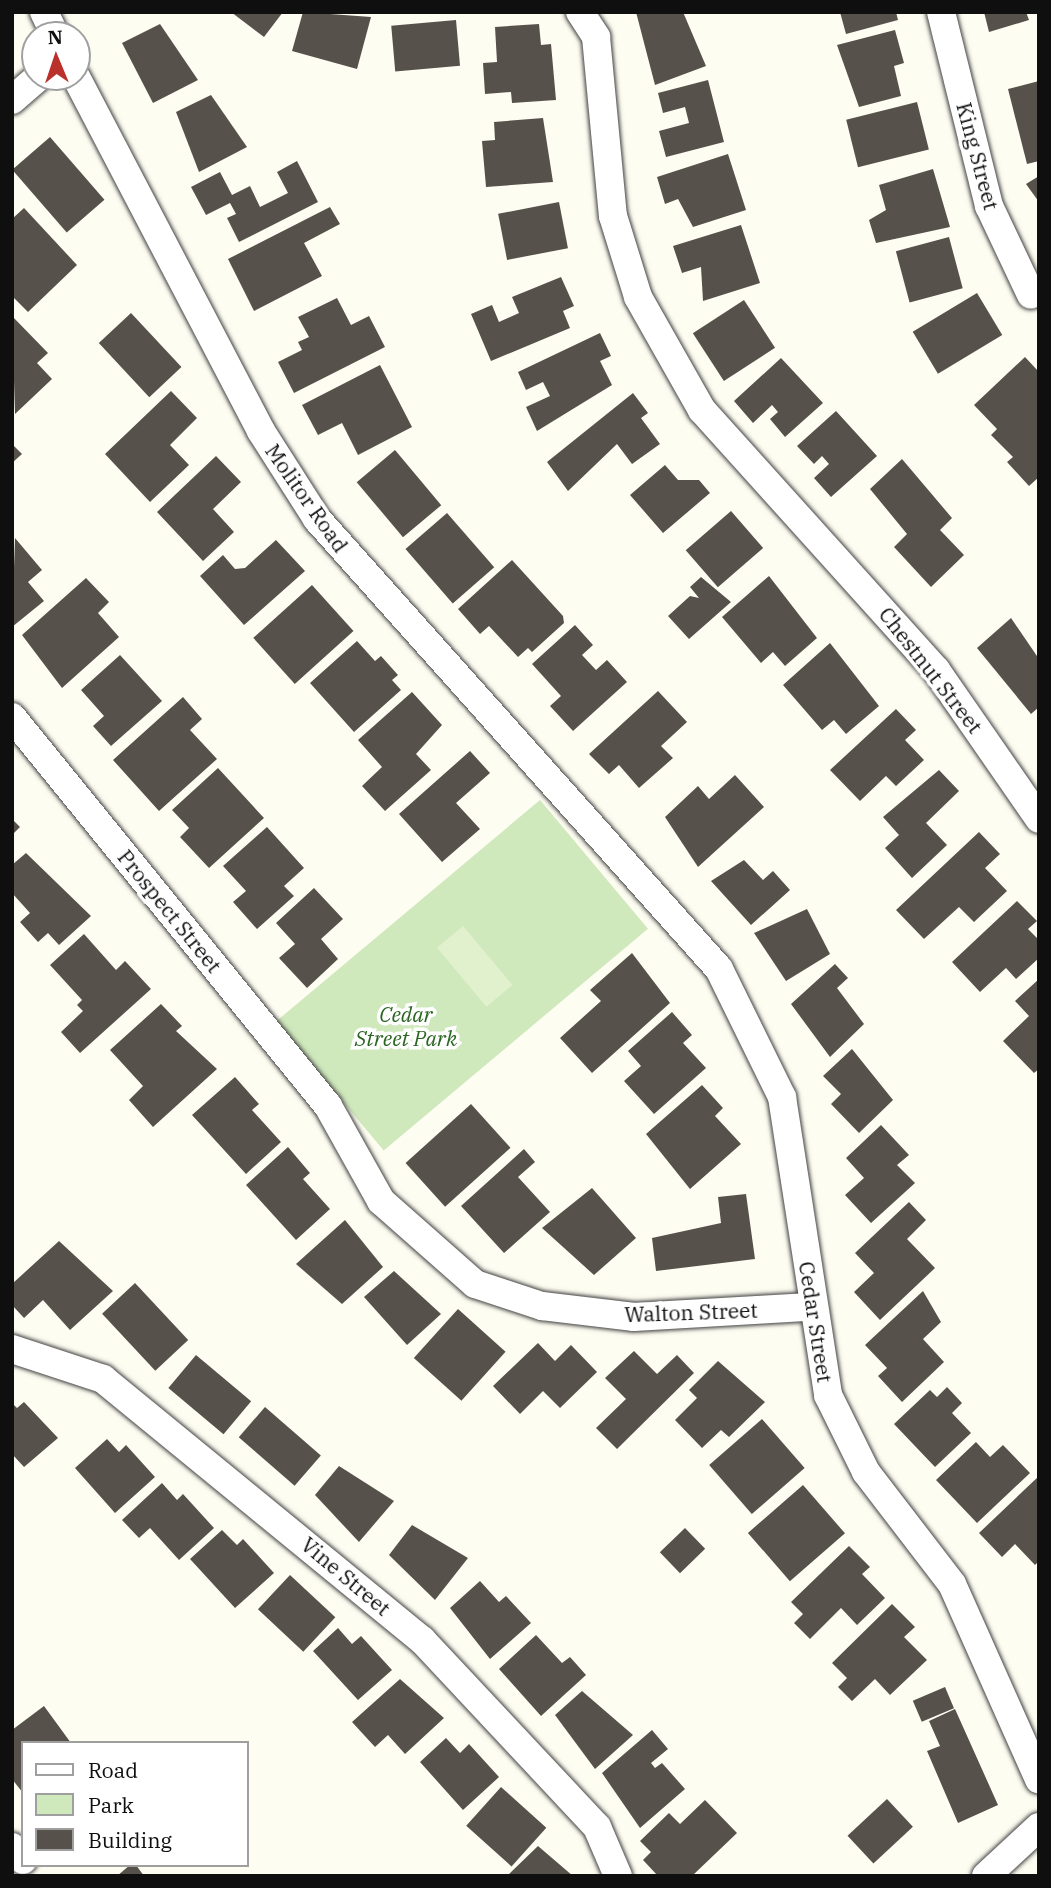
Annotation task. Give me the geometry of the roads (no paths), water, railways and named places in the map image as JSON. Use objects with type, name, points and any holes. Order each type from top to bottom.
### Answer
[{"type":"street","name":"Chestnut Street","points":[[580,12],[596,37],[613,216],[638,297],[702,410],[814,529],[936,670],[1039,819]]},
{"type":"street","name":"King Street","points":[[941,12],[989,206],[1031,295]]},
{"type":"street","name":"Molitor Road","points":[[83,91],[261,431],[317,519],[377,593],[624,859]]},
{"type":"street","name":"Prospect Street","points":[[12,717],[328,1106]]},
{"type":"street","name":"Cedar Street","points":[[624,859],[719,969],[782,1097],[810,1307],[828,1395],[866,1472],[952,1584],[1039,1779]]},
{"type":"street","name":"Walton Street","points":[[328,1106],[381,1200],[475,1284],[542,1306],[634,1317],[810,1307]]},
{"type":"street","name":"Vine Street","points":[[12,1349],[103,1379],[422,1640],[597,1827],[618,1876]]},
{"type":"street","points":[[986,1876],[1039,1827]]},
{"type":"park label","name":"Cedar Street Park","points":[[406,1026]]}]
